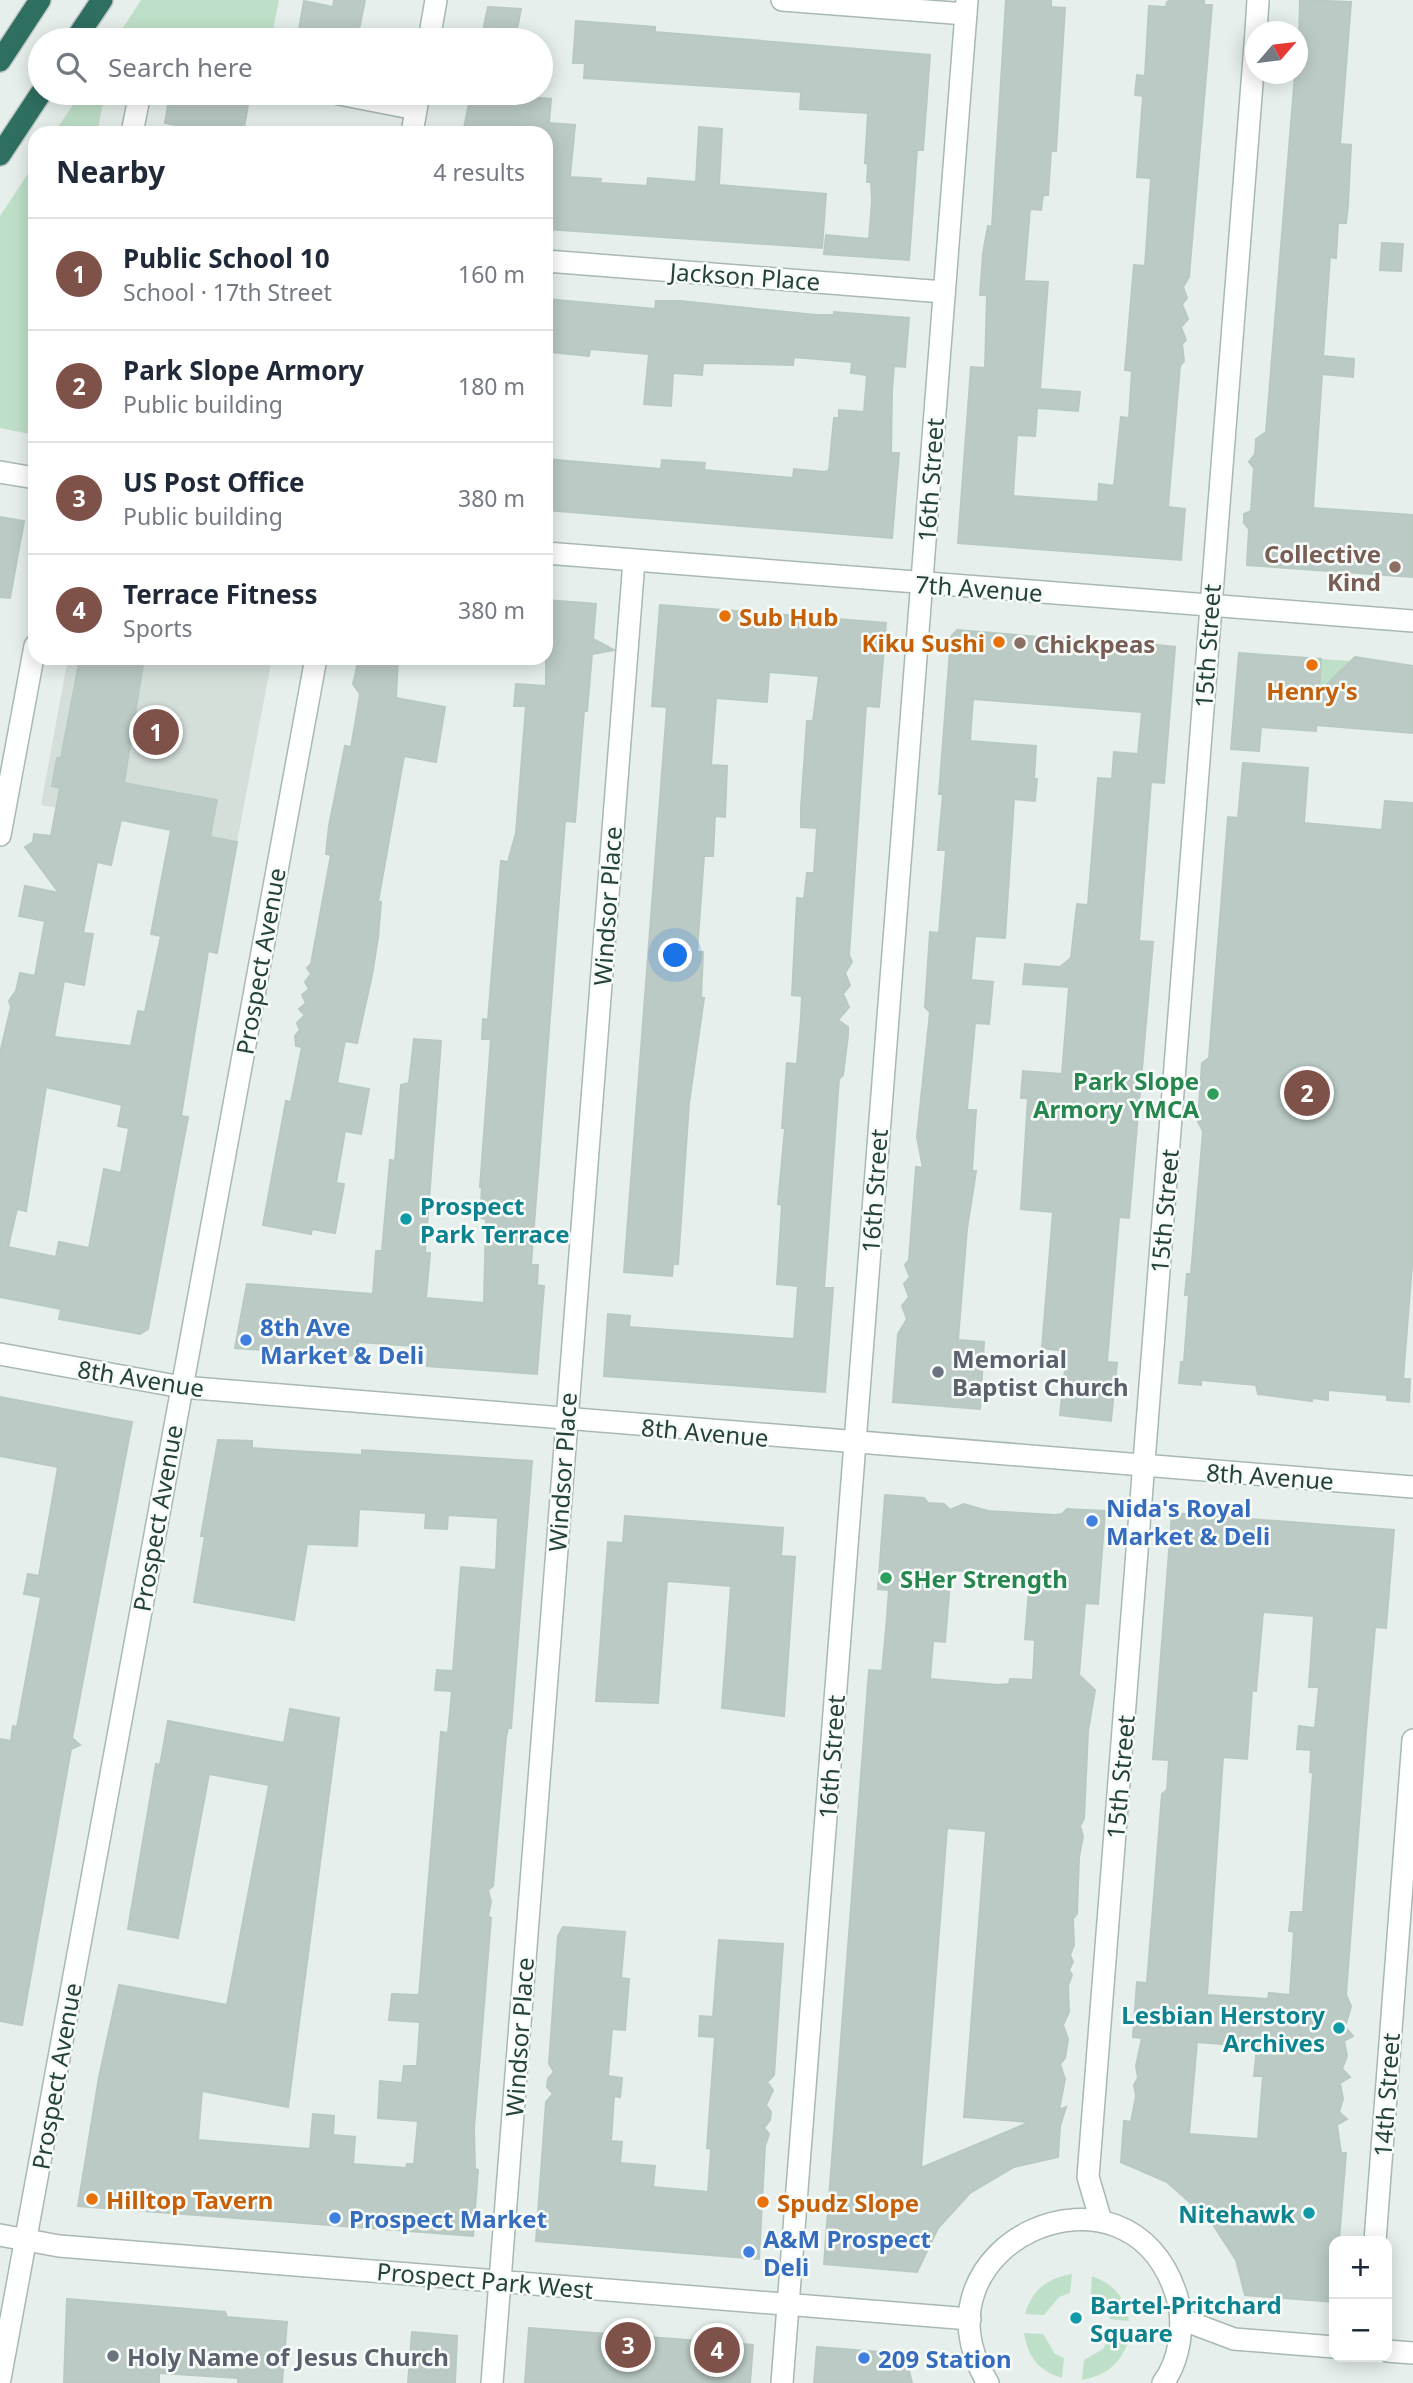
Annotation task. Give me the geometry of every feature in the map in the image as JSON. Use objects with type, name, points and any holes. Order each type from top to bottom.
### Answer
[{"type":"highway","points":[[0,61],[40,0]]},
{"type":"highway","points":[[83,28],[102,0]]},
{"type":"highway","points":[[0,155],[33,105]]},
{"type":"street","points":[[431,28],[436,0]]},
{"type":"street","points":[[782,0],[966,7]]},
{"type":"street","name":"15th Street","points":[[1256,21],[1258,0]]},
{"type":"street","name":"16th Street","points":[[782,2383],[966,7]]},
{"type":"street","name":"15th Street","points":[[1101,2221],[1088,2177],[1251,84]]},
{"type":"street","points":[[133,126],[138,105]]},
{"type":"street","points":[[413,126],[417,105]]},
{"type":"street","name":"Jackson Place","points":[[553,262],[944,292]]},
{"type":"street","points":[[0,472],[28,477]]},
{"type":"street","name":"7th Avenue","points":[[553,553],[1413,621]]},
{"type":"street","name":"Windsor Place","points":[[492,2383],[634,561]]},
{"type":"street","points":[[0,835],[31,665]]},
{"type":"street","name":"Prospect Avenue","points":[[0,2379],[315,665]]},
{"type":"street","name":"8th Avenue","points":[[0,1354],[182,1387],[566,1421],[1413,1487]]},
{"type":"street","name":"14th Street","points":[[1375,2236],[1413,1740]]},
{"type":"street","points":[[988,2383],[974,2353],[970,2319],[973,2300],[984,2272],[999,2252],[1018,2235],[1032,2227],[1069,2218],[1101,2221],[1123,2230],[1153,2252],[1173,2283],[1181,2319],[1179,2347],[1163,2383]]},
{"type":"street","name":"Prospect Park West","points":[[0,2235],[59,2246],[970,2319]]},
{"type":"street","points":[[1181,2319],[1234,2339],[1329,2347]]},
{"type":"street","points":[[1392,2351],[1413,2353]]},
{"type":"shaded area","points":[[67,665],[271,665],[237,842],[41,805]]},
{"type":"green space","points":[[141,0],[279,0],[273,28],[123,28]]},
{"type":"green space","points":[[73,105],[103,105],[98,126],[59,126]]},
{"type":"green space","points":[[28,174],[28,434],[0,428],[0,216]]},
{"type":"green space","points":[[1321,659],[1351,661],[1346,727],[1316,726]]},
{"type":"green space","points":[[1072,2274],[1070,2293],[1059,2297],[1044,2315],[1025,2314],[1032,2298],[1042,2286]]},
{"type":"green space","points":[[1092,2276],[1107,2283],[1118,2293],[1125,2305],[1129,2321],[1110,2319],[1106,2310],[1091,2295]]},
{"type":"green space","points":[[1024,2333],[1043,2334],[1055,2354],[1064,2358],[1062,2378],[1040,2367],[1031,2356]]},
{"type":"green space","points":[[1108,2339],[1129,2340],[1112,2367],[1099,2375],[1082,2380],[1084,2360],[1103,2349]]},
{"type":"building","points":[[334,0],[365,0],[359,28],[299,28],[304,1],[333,7]]},
{"type":"building","points":[[1006,0],[1051,0],[1051,7],[1065,8],[1056,151],[1051,151],[1048,195],[1043,195],[1041,210],[1030,209],[1024,281],[1048,282],[1040,389],[1080,392],[1078,411],[1037,408],[1035,436],[1017,435],[1013,496],[1098,502],[1099,484],[1114,486],[1121,417],[1129,418],[1132,371],[1125,370],[1134,265],[1145,266],[1151,178],[1137,177],[1143,96],[1135,95],[1137,75],[1145,76],[1149,6],[1166,7],[1167,2],[1172,0],[1204,0],[1204,5],[1212,5],[1189,277],[1183,287],[1187,298],[1182,304],[1188,319],[1181,327],[1186,340],[1182,344],[1184,361],[1180,366],[1168,507],[1185,509],[1181,560],[958,543],[971,367],[985,368],[987,295],[980,295],[983,253],[988,226],[992,227]]},
{"type":"building","points":[[1300,0],[1351,2],[1340,144],[1351,145],[1348,205],[1346,223],[1338,223],[1336,258],[1330,257],[1323,356],[1354,359],[1353,377],[1322,374],[1313,508],[1413,515],[1413,577],[1247,565],[1249,529],[1244,523],[1244,514],[1251,511],[1254,468],[1249,462],[1255,454],[1256,439],[1266,432],[1294,84],[1308,84],[1308,21],[1299,21]]},
{"type":"building","points":[[488,7],[521,9],[517,28],[484,28]]},
{"type":"building","points":[[576,21],[655,27],[655,32],[930,55],[923,150],[917,150],[909,260],[824,254],[826,235],[869,239],[871,182],[867,182],[868,164],[865,163],[868,113],[800,109],[801,92],[584,78],[585,63],[573,63]]},
{"type":"building","points":[[168,105],[248,105],[244,126],[175,126],[165,123]]},
{"type":"building","points":[[469,105],[550,105],[549,123],[575,125],[570,177],[601,179],[600,183],[647,186],[648,178],[696,182],[699,127],[722,129],[719,185],[826,194],[822,248],[553,229],[553,126],[464,126]]},
{"type":"building","points":[[1382,243],[1403,244],[1401,271],[1380,270]]},
{"type":"building","points":[[553,300],[655,309],[656,301],[680,301],[816,315],[834,315],[834,312],[909,318],[905,367],[894,366],[892,390],[891,453],[899,453],[892,538],[553,511],[553,460],[661,469],[662,460],[705,463],[704,470],[793,478],[794,469],[825,472],[829,470],[834,418],[839,418],[839,410],[864,412],[867,375],[851,373],[852,362],[794,357],[793,365],[703,363],[702,375],[673,373],[671,406],[644,404],[649,354],[590,349],[589,356],[553,352]]},
{"type":"building","points":[[0,517],[24,521],[10,598],[0,597]]},
{"type":"building","points":[[553,601],[596,604],[593,639],[614,650],[592,654],[587,711],[584,711],[575,822],[565,821],[531,1265],[538,1265],[537,1285],[544,1286],[537,1374],[427,1366],[428,1347],[358,1342],[357,1356],[235,1348],[247,1284],[373,1294],[376,1251],[382,1251],[390,1160],[395,1161],[401,1085],[409,1083],[414,1039],[441,1041],[425,1253],[430,1253],[426,1298],[484,1303],[486,1219],[480,1218],[480,1187],[491,1039],[482,1039],[483,1019],[488,1020],[501,861],[508,862],[516,833],[526,706],[514,706],[516,684],[546,686],[546,665],[553,665]]},
{"type":"building","points":[[660,605],[886,623],[879,707],[866,706],[849,955],[852,962],[845,973],[850,985],[843,994],[849,1007],[838,1020],[848,1027],[848,1035],[843,1075],[839,1079],[824,1288],[833,1288],[825,1392],[604,1376],[608,1314],[630,1316],[629,1327],[794,1339],[798,1286],[777,1284],[782,1205],[778,1204],[785,1128],[782,1128],[787,1063],[797,1064],[801,1018],[802,996],[792,995],[797,898],[804,899],[807,873],[814,873],[817,828],[801,827],[801,808],[807,721],[813,721],[819,676],[769,672],[767,702],[716,698],[711,765],[727,766],[725,817],[715,816],[713,856],[704,856],[697,952],[703,952],[701,998],[704,998],[689,1103],[678,1264],[673,1264],[672,1276],[624,1272],[667,707],[652,706]]},
{"type":"building","points":[[957,630],[1090,641],[1144,641],[1147,644],[1175,647],[1164,783],[1151,782],[1139,941],[1153,942],[1129,1218],[1119,1217],[1107,1362],[1117,1363],[1111,1421],[1060,1415],[1067,1351],[1042,1348],[1053,1212],[1021,1209],[1028,1098],[1021,1098],[1023,1071],[1062,1074],[1069,987],[1023,984],[1025,964],[1060,967],[1071,958],[1077,904],[1088,905],[1098,778],[1112,779],[1114,752],[1138,754],[1142,712],[973,699],[970,741],[1036,746],[1034,779],[1037,779],[1035,801],[1014,799],[1005,938],[975,936],[971,980],[993,982],[989,1024],[975,1023],[967,1110],[976,1110],[972,1171],[976,1171],[967,1229],[958,1340],[984,1342],[980,1409],[893,1402],[898,1334],[907,1319],[902,1306],[909,1297],[904,1284],[910,1277],[905,1265],[909,1260],[916,1167],[923,1168],[917,1137],[930,1012],[925,1007],[930,932],[939,933],[946,850],[938,850],[943,794],[939,794],[951,637]]},
{"type":"building","points":[[1239,653],[1321,659],[1319,692],[1355,657],[1413,666],[1413,733],[1316,725],[1316,731],[1261,727],[1259,751],[1231,749]]},
{"type":"building","points":[[79,665],[143,665],[124,783],[217,800],[210,837],[237,842],[217,953],[208,951],[181,1116],[188,1117],[148,1329],[140,1334],[59,1319],[61,1309],[0,1297],[0,1053],[11,1007],[9,1001],[16,991],[20,973],[35,976],[45,921],[19,916],[25,886],[59,893],[25,847],[33,842],[34,834],[51,836],[60,788],[52,786],[57,758],[61,758]],"holes":[[[121,820],[171,830],[151,934],[161,936],[145,1012],[138,1011],[131,1046],[54,1037],[64,981],[84,985],[93,934],[83,933],[97,862],[111,865]],[[46,1087],[122,1105],[118,1126],[129,1128],[121,1173],[104,1169],[89,1248],[59,1242],[56,1257],[8,1247],[17,1209],[26,1211]]]},
{"type":"building","points":[[357,665],[398,665],[396,698],[445,707],[436,762],[404,756],[378,902],[381,902],[372,975],[357,1043],[345,1041],[337,1083],[369,1089],[361,1134],[345,1131],[336,1183],[344,1184],[335,1233],[312,1229],[311,1234],[263,1225],[286,1101],[291,1102],[302,1047],[296,1046],[295,1036],[300,1030],[297,1023],[305,1015],[299,1009],[306,1003],[302,995],[309,989],[305,982],[311,974],[307,968],[311,964],[331,855],[326,854],[329,826],[345,746],[351,747],[358,707],[360,694],[353,684]]},
{"type":"building","points":[[1243,763],[1308,768],[1304,823],[1382,830],[1385,801],[1413,803],[1413,1253],[1403,1379],[1410,1379],[1409,1402],[1387,1400],[1387,1395],[1328,1390],[1328,1400],[1312,1398],[1312,1401],[1258,1394],[1256,1385],[1201,1380],[1201,1385],[1179,1383],[1181,1362],[1184,1362],[1189,1295],[1185,1295],[1187,1274],[1191,1274],[1203,1131],[1198,1122],[1202,1063],[1209,1058],[1228,817],[1238,818]]},
{"type":"building","points":[[0,1397],[132,1422],[72,1738],[80,1745],[71,1749],[22,2025],[0,2021],[0,1739],[11,1741],[13,1726],[17,1727],[41,1597],[24,1594],[28,1574],[39,1576],[58,1467],[0,1456]]},
{"type":"building","points":[[218,1440],[252,1441],[252,1448],[295,1451],[362,1455],[362,1450],[532,1461],[511,1728],[508,1728],[506,1737],[493,1886],[488,1890],[491,1902],[488,1916],[491,1918],[474,2129],[475,2169],[478,2170],[473,2236],[78,2206],[99,2077],[119,1985],[227,2005],[269,1785],[209,1774],[178,1938],[128,1929],[156,1764],[160,1765],[168,1721],[284,1743],[290,1709],[339,1718],[288,2107],[202,2091],[198,2140],[310,2149],[313,2114],[334,2116],[333,2135],[355,2137],[353,2164],[406,2168],[407,2164],[414,2164],[418,2121],[378,2118],[380,2081],[402,2083],[404,2066],[417,2066],[420,2022],[389,2020],[392,1994],[419,1995],[441,1732],[448,1733],[452,1691],[435,1690],[437,1670],[453,1671],[461,1567],[496,1570],[498,1518],[448,1515],[447,1529],[425,1528],[426,1513],[359,1509],[357,1546],[307,1544],[294,1620],[194,1602],[205,1536],[201,1536]]},
{"type":"building","points":[[885,1495],[924,1498],[928,1503],[944,1504],[950,1510],[964,1504],[988,1511],[1056,1515],[1067,1509],[1105,1511],[1098,1604],[1085,1603],[1079,1675],[1095,1690],[1088,1731],[1084,1819],[1080,1826],[1083,1836],[1079,1857],[1077,1914],[1073,1919],[1074,1945],[1070,1955],[1073,1962],[1069,1970],[1072,1975],[1068,1986],[1069,2012],[1063,2025],[1068,2039],[1065,2058],[1060,2064],[1065,2079],[1059,2110],[1066,2107],[1060,2126],[1058,2157],[1014,2167],[970,2193],[938,2228],[917,2272],[824,2264],[869,1670],[882,1671],[886,1629],[889,1590],[878,1589]],"holes":[[[951,1570],[1030,1576],[1025,1639],[1035,1640],[1033,1680],[1010,1679],[1009,1684],[998,1685],[930,1679],[933,1641],[945,1642]],[[947,1828],[986,1831],[964,2117],[1030,2122],[921,2168]]]},
{"type":"building","points":[[1172,1513],[1394,1530],[1386,1628],[1375,1627],[1366,1731],[1346,1995],[1351,2006],[1345,2027],[1353,2036],[1344,2041],[1347,2056],[1342,2069],[1350,2077],[1340,2083],[1343,2099],[1339,2112],[1347,2119],[1337,2125],[1341,2153],[1346,2153],[1339,2236],[1329,2236],[1329,2302],[1245,2295],[1236,2260],[1210,2220],[1167,2182],[1121,2162],[1124,2121],[1131,2122],[1136,2096],[1134,2085],[1138,2078],[1136,2066],[1142,2038],[1133,2037],[1137,1982],[1147,1983],[1162,1794],[1167,1790],[1169,1760],[1153,1759]],"holes":[[[1263,1612],[1314,1616],[1309,1687],[1319,1687],[1315,1728],[1299,1726],[1297,1749],[1311,1750],[1310,1772],[1313,1773],[1303,1912],[1291,1912],[1289,1931],[1294,1932],[1290,1995],[1269,1993],[1268,1999],[1207,1995],[1223,1757],[1247,1759],[1252,1690],[1256,1691]],[[1197,2042],[1257,2047],[1254,2076],[1263,2076],[1258,2139],[1189,2134]]]},
{"type":"building","points":[[625,1516],[783,1528],[781,1556],[795,1557],[784,1716],[722,1708],[731,1586],[667,1581],[658,1703],[596,1701],[608,1542],[623,1543]]},
{"type":"building","points":[[563,1927],[625,1932],[621,1978],[629,1979],[625,2030],[612,2029],[608,2076],[622,2078],[620,2097],[614,2096],[611,2141],[622,2142],[620,2163],[655,2166],[653,2187],[708,2192],[711,2149],[707,2148],[715,2037],[699,2036],[700,2016],[713,2017],[719,1940],[783,1944],[774,2075],[767,2082],[773,2090],[766,2105],[771,2112],[770,2120],[764,2128],[769,2134],[765,2146],[759,2259],[536,2241],[546,2102],[553,2094],[547,2087],[548,2079],[554,2072],[549,2064],[558,1936]]},
{"type":"building","points":[[67,2299],[225,2312],[227,2317],[287,2322],[282,2383],[238,2383],[238,2378],[159,2373],[159,2383],[64,2383]]},
{"type":"building","points":[[529,2328],[753,2345],[750,2383],[525,2383]]},
{"type":"building","points":[[412,2332],[457,2336],[455,2383],[408,2383]]},
{"type":"building","points":[[817,2347],[905,2354],[912,2383],[814,2383]]},
{"type":"place","name":"Collective Kind","points":[[1395,567]]},
{"type":"place","name":"Sub Hub","points":[[725,616]]},
{"type":"place","name":"Kiku Sushi","points":[[999,642]]},
{"type":"place","name":"Chickpeas","points":[[1020,643]]},
{"type":"place","name":"Henry's","points":[[1312,665]]},
{"type":"place","name":"Public School 10","points":[[156,732]]},
{"type":"place","name":"Park Slope Armory","points":[[1307,1093]]},
{"type":"place","name":"Park Slope Armory YMCA","points":[[1213,1094]]},
{"type":"place","name":"Prospect Park Terrace","points":[[406,1219]]},
{"type":"place","name":"8th Ave Market & Deli","points":[[246,1340]]},
{"type":"place","name":"Memorial Baptist Church","points":[[938,1372]]},
{"type":"place","name":"Nida's Royal Market & Deli","points":[[1092,1521]]},
{"type":"place","name":"SHer Strength","points":[[886,1578]]},
{"type":"place","name":"Lesbian Herstory Archives","points":[[1339,2028]]},
{"type":"place","name":"Hilltop Tavern","points":[[92,2199]]},
{"type":"place","name":"Spudz Slope","points":[[763,2202]]},
{"type":"place","name":"Nitehawk","points":[[1309,2213]]},
{"type":"place","name":"Prospect Market","points":[[335,2218]]},
{"type":"place","name":"A&M Prospect Deli","points":[[749,2252]]},
{"type":"place","name":"Bartel-Pritchard Square","points":[[1076,2318]]},
{"type":"place","name":"US Post Office","points":[[628,2345]]},
{"type":"place","name":"Terrace Fitness","points":[[717,2350]]},
{"type":"place","name":"Holy Name of Jesus Church","points":[[113,2356]]},
{"type":"place","name":"209 Station","points":[[864,2358]]}]
